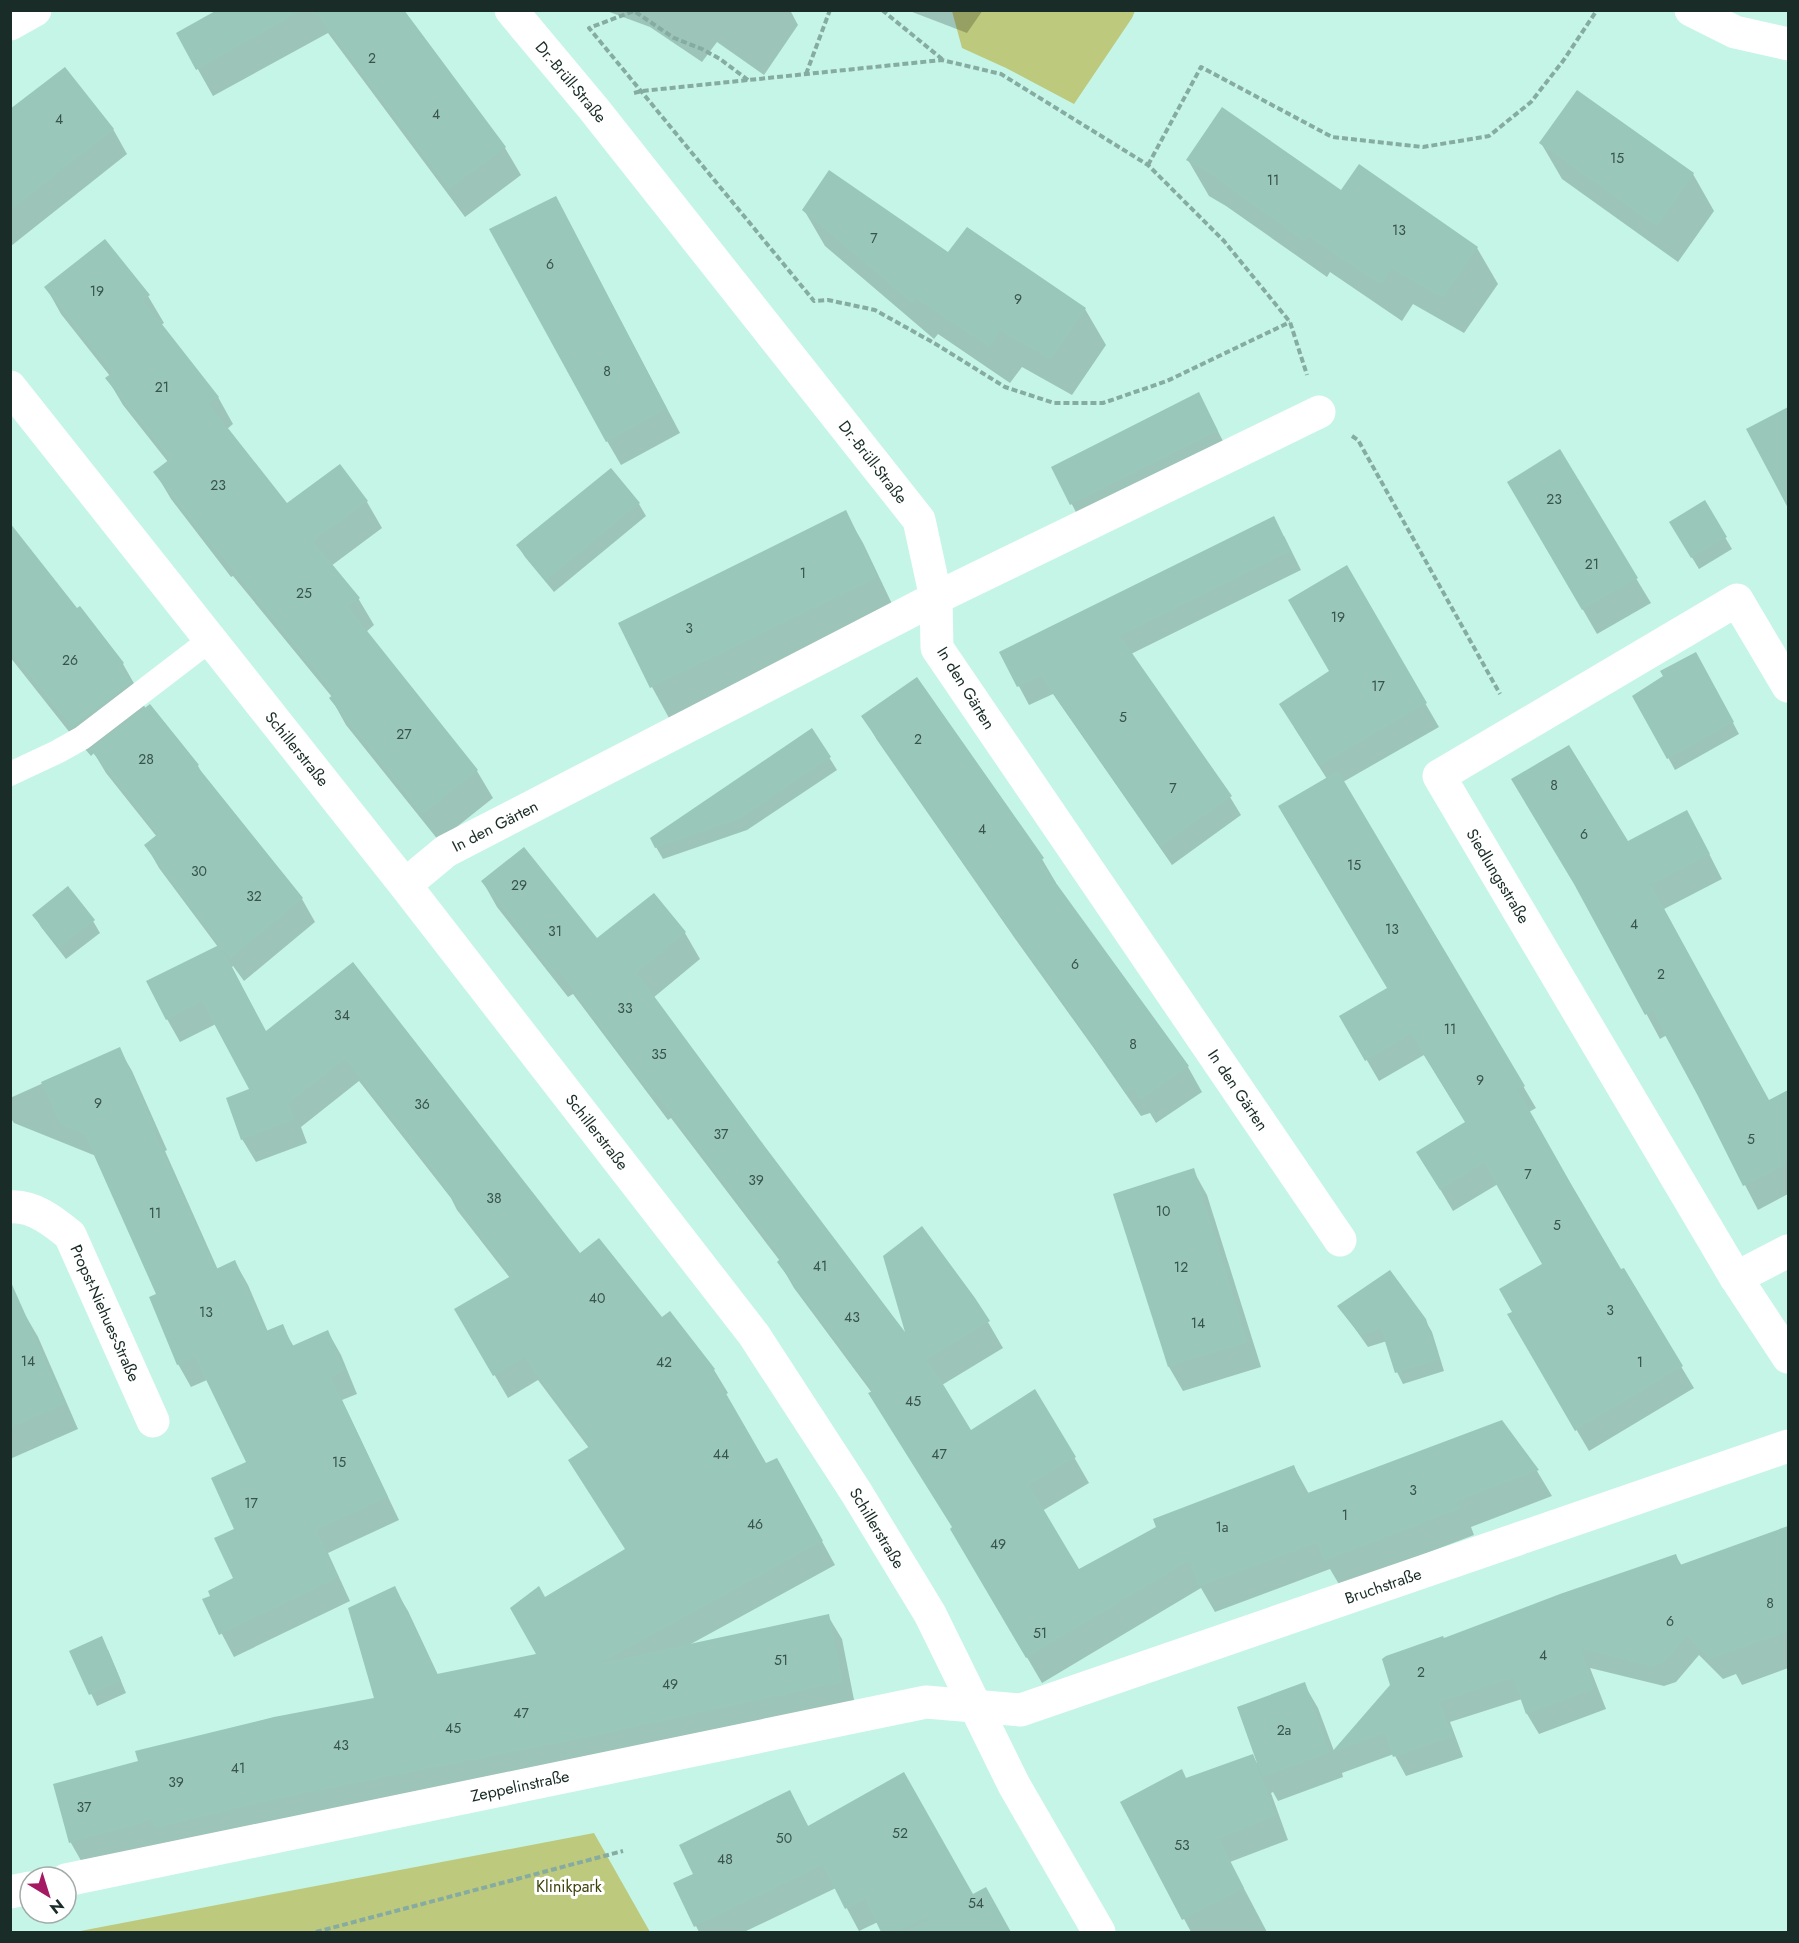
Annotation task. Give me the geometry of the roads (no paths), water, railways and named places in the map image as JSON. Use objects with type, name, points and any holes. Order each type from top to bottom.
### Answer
[{"type":"street","points":[[10,24],[34,10]]},
{"type":"street","name":"Dr.-Brüll-Straße","points":[[511,10],[593,108],[919,520],[936,598]]},
{"type":"street","points":[[1691,10],[1735,32],[1788,44]]},
{"type":"street","name":"Schillerstraße","points":[[10,387],[405,885],[754,1335],[856,1491],[930,1614],[1014,1785],[1099,1932]]},
{"type":"street","points":[[936,598],[1318,412]]},
{"type":"street","name":"In den Gärten","points":[[405,885],[446,851],[936,598],[938,648],[1340,1240]]},
{"type":"street","name":"Siedlungsstraße","points":[[1788,686],[1737,600],[1439,776],[1736,1278],[1788,1357]]},
{"type":"street","name":"Propst-Niehues-Straße","points":[[10,1207],[16,1206],[48,1217],[70,1235],[153,1421]]},
{"type":"street","points":[[1736,1278],[1788,1251]]},
{"type":"street","name":"Bruchstraße","points":[[976,1707],[1021,1710],[1031,1707],[1788,1446]]},
{"type":"street","name":"Zeppelinstraße","points":[[78,1878],[926,1702],[976,1707]]},
{"type":"lane","points":[[10,774],[82,738],[210,640]]},
{"type":"park label","name":"Klinikpark","points":[[569,1886]]}]
